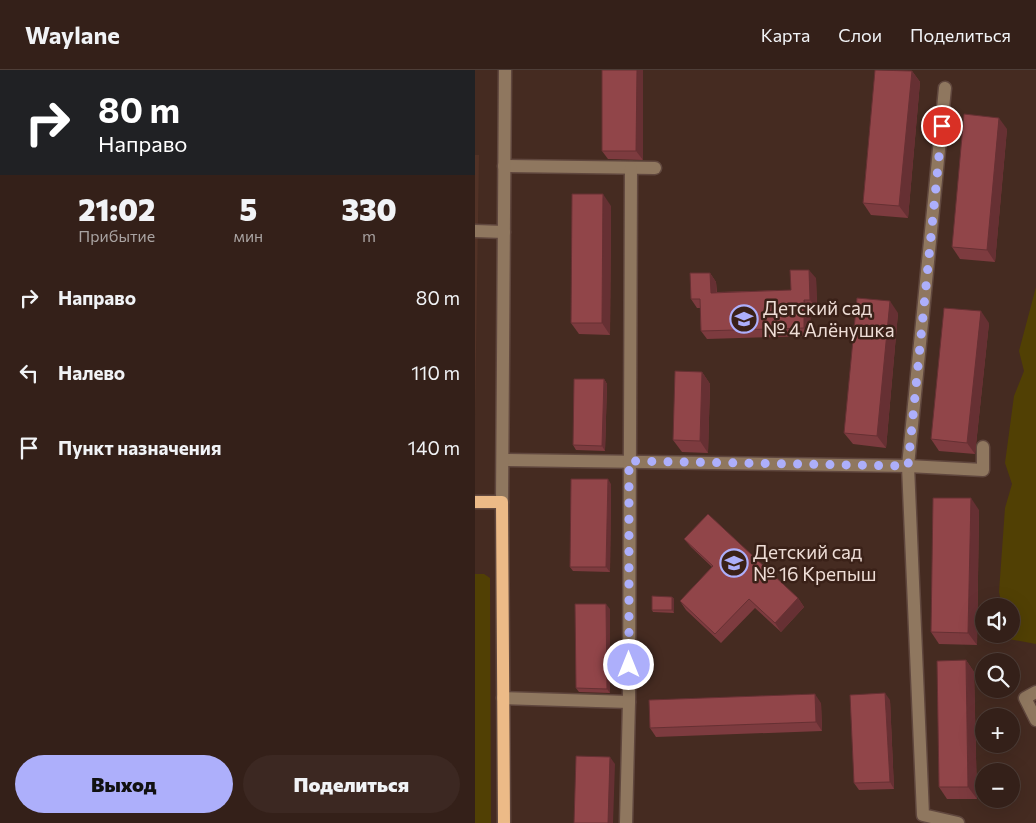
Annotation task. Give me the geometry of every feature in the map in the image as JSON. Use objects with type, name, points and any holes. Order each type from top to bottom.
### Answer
[{"type":"main road","points":[[475,502],[502,502],[504,823]]},
{"type":"street","points":[[502,502],[505,70]]},
{"type":"street","points":[[945,88],[908,466],[923,815],[958,823]]},
{"type":"street","points":[[505,166],[655,168]]},
{"type":"street","points":[[626,823],[629,702],[631,168]]},
{"type":"street","points":[[475,231],[504,232]]},
{"type":"street","points":[[503,460],[908,466],[983,470],[983,447]]},
{"type":"street","points":[[1036,692],[1025,698],[1036,720]]},
{"type":"street","points":[[503,698],[629,702]]},
{"type":"shaded area","points":[[475,155],[479,155],[475,417]]},
{"type":"shaded area","points":[[1036,287],[1036,644],[1020,641],[1020,598],[1000,598],[999,592],[1005,508],[1012,484],[1005,463],[1014,396],[1024,371],[1019,351]]},
{"type":"shaded area","points":[[475,574],[484,574],[490,578],[491,823],[475,823]]},
{"type":"building","points":[[602,70],[637,70],[636,151],[602,151]]},
{"type":"building","points":[[875,70],[912,71],[899,206],[863,203]]},
{"type":"building","points":[[964,114],[999,118],[987,250],[952,247]]},
{"type":"building","points":[[572,194],[603,194],[602,323],[571,323]]},
{"type":"building","points":[[790,270],[809,270],[810,300],[804,300],[804,328],[701,331],[700,299],[691,299],[690,273],[710,273],[711,293],[791,290]]},
{"type":"building","points":[[857,298],[890,301],[877,436],[844,433]]},
{"type":"building","points":[[944,308],[981,311],[967,443],[931,439]]},
{"type":"building","points":[[675,371],[702,372],[700,441],[673,440]]},
{"type":"building","points":[[574,379],[604,379],[602,446],[573,445]]},
{"type":"building","points":[[571,479],[608,479],[606,567],[570,567]]},
{"type":"building","points":[[933,498],[971,498],[968,633],[931,632]]},
{"type":"building","points":[[708,514],[798,598],[775,623],[749,599],[715,634],[680,601],[713,566],[684,539]]},
{"type":"building","points":[[652,596],[672,597],[672,610],[652,610]]},
{"type":"building","points":[[575,604],[606,604],[607,689],[576,688]]},
{"type":"building","points":[[966,660],[968,787],[939,787],[937,661]]},
{"type":"building","points":[[885,693],[890,782],[854,783],[850,695]]},
{"type":"building","points":[[815,694],[816,722],[650,728],[649,700]]},
{"type":"building","points":[[576,756],[610,757],[608,823],[574,823]]},
{"type":"place","name":"Детский сад № 4 Алёнушка","points":[[744,319]]},
{"type":"place","name":"Детский сад № 16 Крепыш","points":[[734,563]]},
{"type":"route","points":[[629,665],[629,461],[908,466],[942,126]]}]
